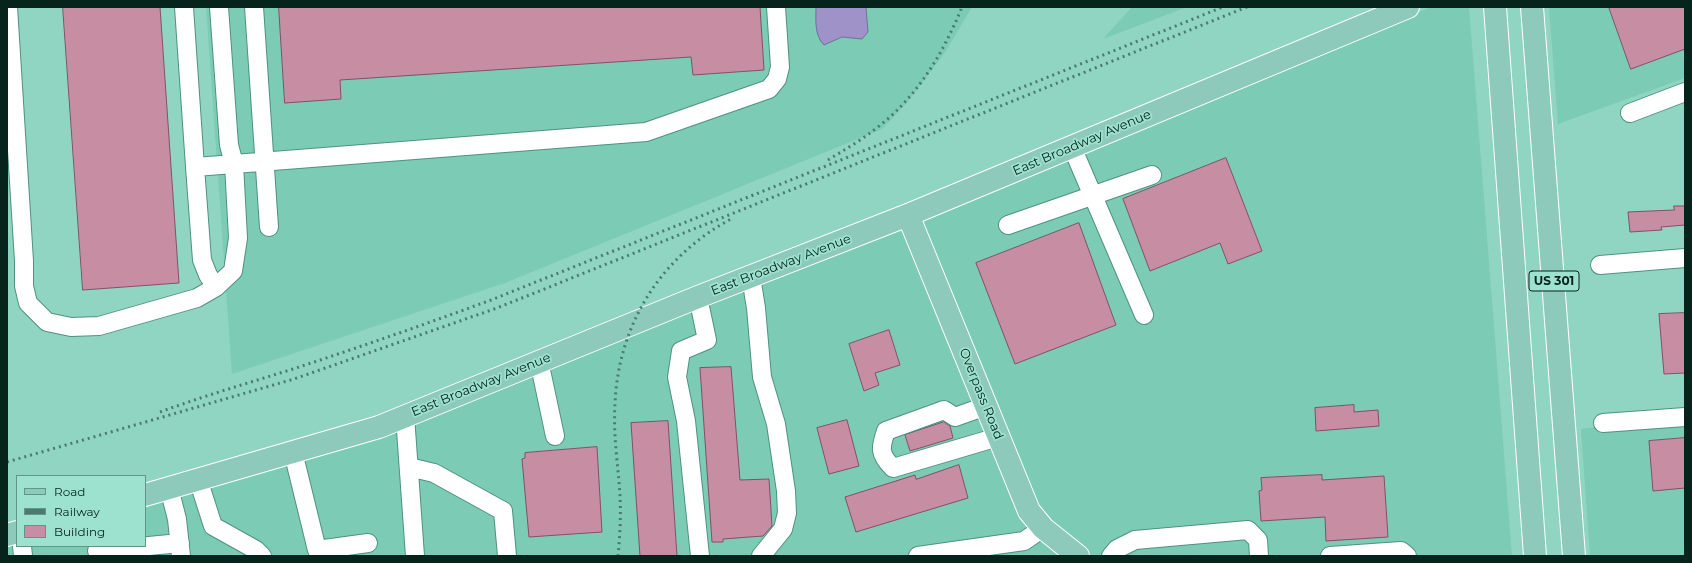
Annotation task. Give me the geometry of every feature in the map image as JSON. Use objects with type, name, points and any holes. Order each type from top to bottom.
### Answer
[{"type":"main road","name":"East Broadway Avenue","points":[[146,495],[379,427],[698,297],[908,215],[1408,7]]},
{"type":"main road","name":"US 301","points":[[1532,7],[1574,556]]},
{"type":"main road","name":"US 301","points":[[1495,9],[1535,556]]},
{"type":"main road","name":"Overpass Road","points":[[908,215],[1029,511],[1043,528],[1078,556]]},
{"type":"street","points":[[8,7],[24,261],[24,286],[28,303],[47,322],[71,327],[100,326],[196,298],[216,287],[233,270],[238,238],[234,164],[229,145],[219,7]]},
{"type":"street","points":[[184,7],[202,260],[208,275],[216,287]]},
{"type":"street","points":[[254,7],[269,227]]},
{"type":"street","points":[[195,167],[646,132],[769,89],[777,79],[780,67],[776,7]]},
{"type":"street","points":[[1630,113],[1685,92]]},
{"type":"street","points":[[1072,147],[1144,315]]},
{"type":"street","points":[[1008,225],[1152,175]]},
{"type":"street","points":[[1600,265],[1685,258]]},
{"type":"street","points":[[751,277],[756,308],[762,377],[776,424],[786,491],[787,512],[783,530],[761,556]]},
{"type":"street","points":[[698,297],[707,340],[681,351],[678,377],[686,421],[700,556]]},
{"type":"street","points":[[539,361],[555,436]]},
{"type":"street","points":[[986,406],[955,417],[944,410],[886,431],[880,446],[885,460],[893,468],[998,437]]},
{"type":"street","points":[[405,416],[415,556]]},
{"type":"street","points":[[1603,423],[1685,417]]},
{"type":"street","points":[[293,452],[317,550],[368,543]]},
{"type":"street","points":[[409,467],[434,473],[503,511],[506,556]]},
{"type":"street","points":[[198,479],[213,526],[256,550],[262,556]]},
{"type":"street","points":[[97,551],[181,549],[177,519],[169,488]]},
{"type":"street","points":[[918,556],[1024,541],[1043,528]]},
{"type":"street","points":[[1111,556],[1117,550],[1135,540],[1248,530],[1258,540],[1259,556]]},
{"type":"street","points":[[1330,556],[1404,554]]},
{"type":"shaded area","points":[[206,7],[816,7],[817,32],[824,45],[842,37],[868,32],[866,7],[972,7],[944,54],[905,105],[882,129],[505,283],[232,374]]},
{"type":"shaded area","points":[[816,7],[866,7],[868,32],[862,39],[842,37],[824,45],[817,32]]},
{"type":"shaded area","points":[[1132,7],[1187,7],[1103,39]]},
{"type":"shaded area","points":[[1431,7],[1469,7],[1512,556],[1090,556],[1034,507],[917,220]]},
{"type":"shaded area","points":[[1549,7],[1685,7],[1685,78],[1558,124]]},
{"type":"shaded area","points":[[904,225],[1023,514],[1066,556],[7,556],[7,543],[16,540],[16,547],[146,547],[146,503]]},
{"type":"shaded area","points":[[1685,424],[1685,556],[1590,556],[1581,429],[1597,427],[1597,431]]},
{"type":"building","points":[[63,7],[160,7],[179,283],[83,290]]},
{"type":"building","points":[[279,7],[760,7],[764,70],[693,75],[691,57],[340,80],[341,99],[285,103]]},
{"type":"building","points":[[1609,7],[1685,7],[1685,49],[1631,69]]},
{"type":"building","points":[[1226,158],[1262,251],[1228,264],[1220,243],[1150,271],[1123,199]]},
{"type":"building","points":[[1674,206],[1685,206],[1685,225],[1661,227],[1662,230],[1630,232],[1628,212],[1674,210]]},
{"type":"building","points":[[1079,223],[1116,325],[1015,364],[976,263]]},
{"type":"building","points":[[1685,313],[1685,373],[1664,374],[1659,314]]},
{"type":"building","points":[[889,330],[900,365],[875,373],[879,385],[864,391],[849,344]]},
{"type":"building","points":[[731,367],[740,480],[769,479],[772,526],[763,536],[723,539],[723,542],[712,542],[700,368]]},
{"type":"building","points":[[1354,405],[1354,412],[1378,410],[1379,426],[1316,431],[1315,408]]},
{"type":"building","points":[[847,420],[859,466],[829,474],[817,428]]},
{"type":"building","points":[[668,421],[677,556],[640,556],[631,423]]},
{"type":"building","points":[[944,422],[950,426],[953,438],[910,451],[905,435]]},
{"type":"building","points":[[1685,438],[1685,488],[1653,491],[1649,441]]},
{"type":"building","points":[[597,447],[602,532],[529,537],[522,459],[525,458],[525,453]]},
{"type":"building","points":[[959,465],[968,498],[856,532],[845,497],[915,475],[916,479]]},
{"type":"building","points":[[1322,475],[1322,480],[1384,476],[1388,537],[1326,541],[1325,517],[1261,521],[1259,491],[1262,490],[1261,478]]},
{"type":"railway","points":[[828,160],[869,134],[889,118],[903,104],[927,74],[937,58],[962,7]]},
{"type":"railway","points":[[160,412],[293,369],[491,300],[1223,7]]},
{"type":"railway","points":[[7,462],[294,379],[497,308],[1247,7]]},
{"type":"railway","points":[[618,556],[620,503],[615,438],[615,404],[618,375],[625,346],[635,320],[648,295],[665,272],[685,251],[708,233],[733,218]]}]
